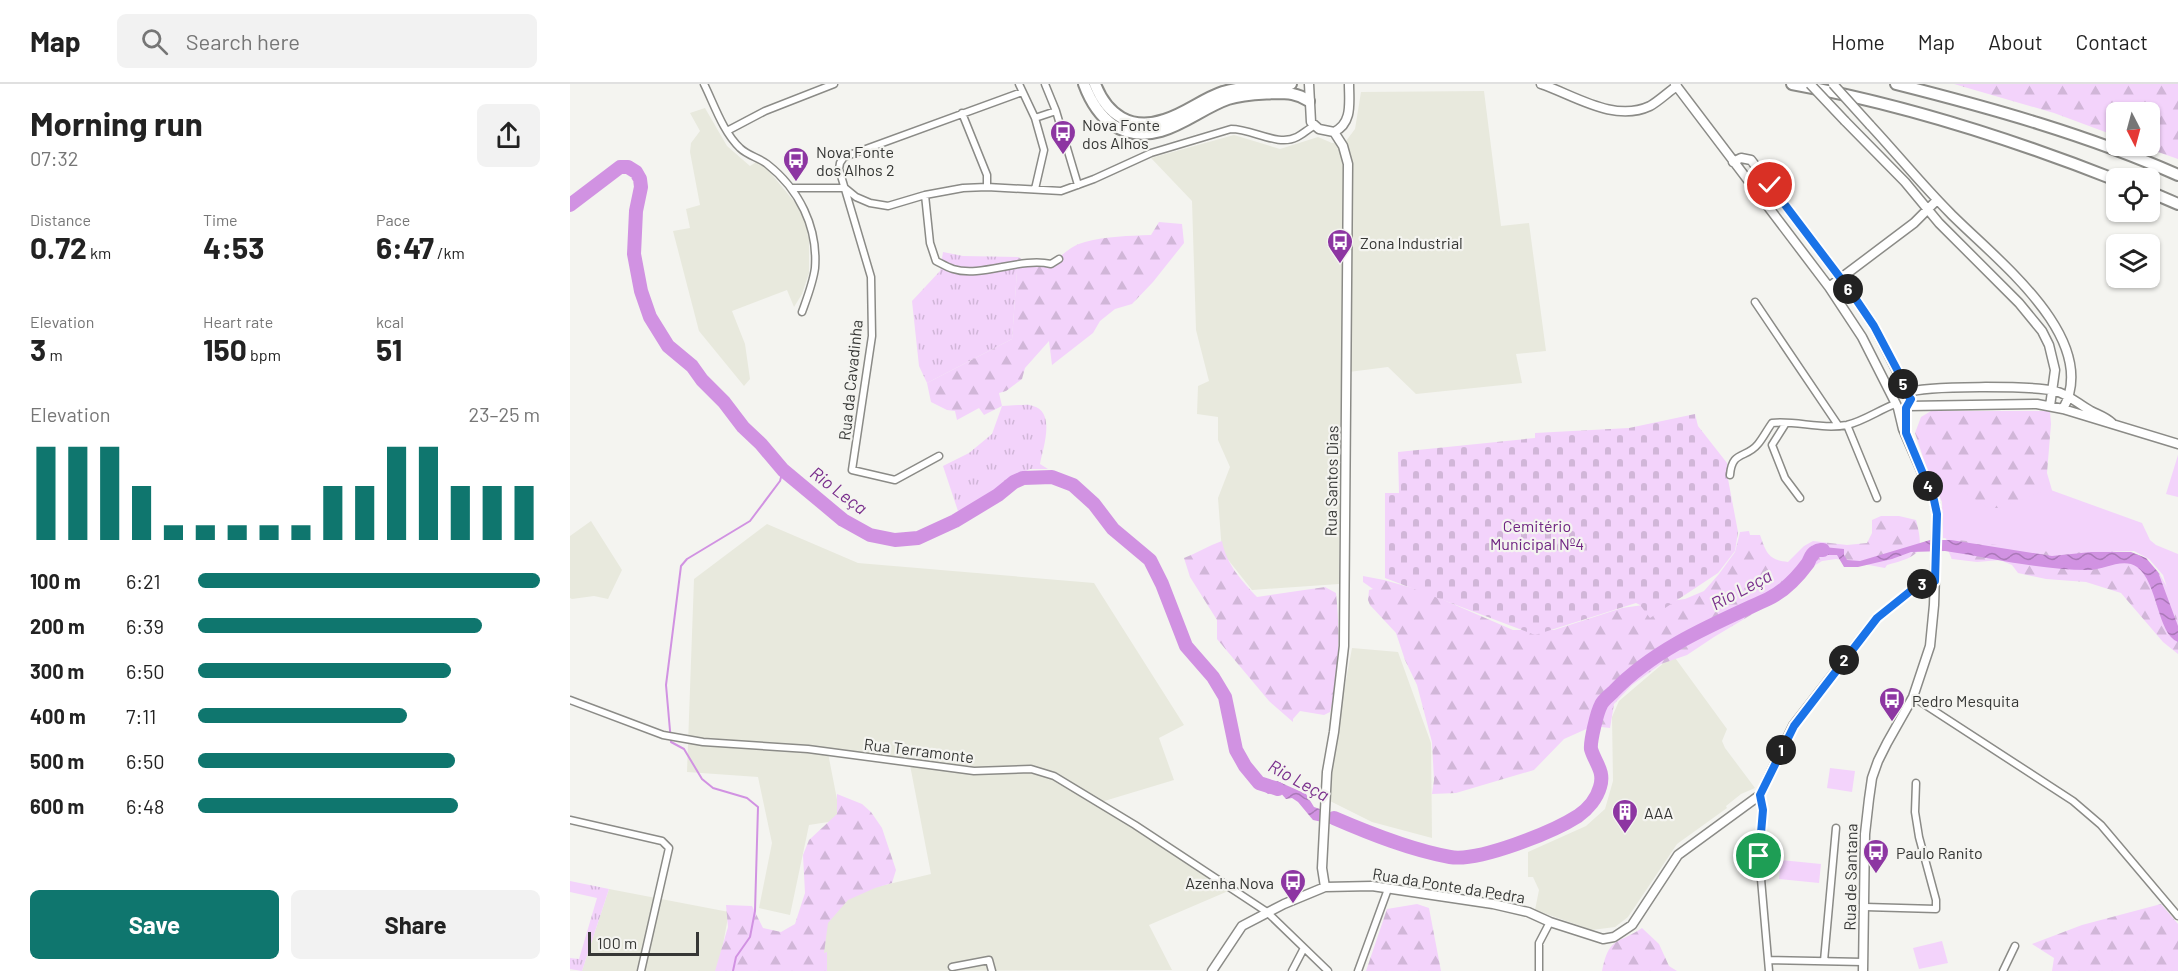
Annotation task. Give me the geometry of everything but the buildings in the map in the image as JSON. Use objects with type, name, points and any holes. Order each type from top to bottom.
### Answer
[{"type":"highway","points":[[1084,84],[1094,107],[1104,119],[1128,132],[1161,131],[1210,107],[1238,97],[1297,93],[1309,101]]},
{"type":"highway","points":[[1095,84],[1105,104],[1116,114],[1128,121],[1140,123],[1165,120],[1219,94],[1237,88],[1291,84]]},
{"type":"highway","points":[[1792,84],[1917,114],[2052,155],[2106,176]]},
{"type":"highway","points":[[1896,84],[2060,131],[2178,175]]},
{"type":"highway","points":[[2160,196],[2178,204]]},
{"type":"street","points":[[704,84],[727,131],[740,149],[766,163],[792,188],[808,215],[814,242],[814,268],[802,312]]},
{"type":"street","points":[[727,131],[765,111],[834,84]]},
{"type":"street","points":[[1019,84],[1035,118],[1044,150],[1035,189]]},
{"type":"street","points":[[1044,84],[1056,111],[1078,185]]},
{"type":"street","points":[[1309,84],[1310,117],[1314,126],[1326,132],[1334,132],[1343,127],[1347,121],[1349,84]]},
{"type":"street","points":[[1541,84],[1596,106],[1629,112],[1651,105],[1676,85],[1829,287],[1862,337],[1900,405]]},
{"type":"street","points":[[1810,84],[2033,318],[2049,345],[2055,370],[2050,406]]},
{"type":"street","points":[[1833,84],[1937,200],[2046,309],[2064,341],[2069,359],[2072,383],[2063,409]]},
{"type":"street","name":"Rua da Cavadinha","points":[[939,456],[895,480],[852,474],[872,336],[871,286],[839,169],[840,163],[844,157],[1022,92]]},
{"type":"street","points":[[1035,118],[1056,111]]},
{"type":"street","points":[[962,113],[987,175],[987,187]]},
{"type":"street","points":[[792,188],[845,188],[856,197],[881,206],[926,195],[987,187],[1061,191],[1151,153],[1231,129],[1244,129],[1267,137],[1287,140],[1297,137],[1314,126]]},
{"type":"street","name":"Rua Santos Dias","points":[[1325,887],[1323,856],[1327,772],[1344,646],[1347,408],[1348,164],[1343,146],[1334,132]]},
{"type":"street","points":[[1730,475],[1734,459],[1754,449],[1772,423],[1814,426],[1847,425],[1911,399],[1874,326],[1841,279],[1751,160],[1741,158],[1733,162]]},
{"type":"street","points":[[926,195],[930,243],[936,261],[955,270],[976,270],[1038,261],[1051,264],[1059,259]]},
{"type":"street","points":[[1829,287],[1914,223],[1937,200]]},
{"type":"street","points":[[2006,291],[2017,280]]},
{"type":"street","points":[[1755,302],[1838,425]]},
{"type":"street","points":[[1900,405],[1898,393],[1913,390],[2019,387],[2052,390],[2069,395],[2090,411],[2107,418],[2114,425]]},
{"type":"street","points":[[1900,405],[2022,403],[2050,406],[2178,444]]},
{"type":"street","name":"Rua de Santana","points":[[1863,966],[1866,819],[1872,778],[1887,742],[1913,697],[1930,646],[1935,581],[1938,527],[1934,500],[1900,421],[1900,405]]},
{"type":"street","points":[[1786,423],[1772,445],[1785,478],[1800,498]]},
{"type":"street","points":[[1847,425],[1877,498]]},
{"type":"street","name":"Rua da Ponte da Pedra","points":[[1212,971],[1242,926],[1267,912],[1325,887],[1345,885],[1493,904],[1528,912],[1550,922],[1603,939],[1623,933],[1632,926],[1678,855],[1760,795],[1794,726],[1877,618],[1918,585],[1935,581]]},
{"type":"street","points":[[1913,697],[2073,801],[2101,825],[2178,916]]},
{"type":"street","name":"Rua Terramonte","points":[[570,700],[663,735],[704,742],[808,749],[953,770],[1031,769],[1054,776],[1135,825],[1267,912],[1328,971]]},
{"type":"street","points":[[1864,907],[1936,909],[1936,900],[1916,820],[1916,783]]},
{"type":"street","points":[[1760,795],[1763,810],[1759,856],[1769,971]]},
{"type":"street","points":[[570,820],[662,841],[669,848],[653,909],[641,971]]},
{"type":"street","points":[[1824,961],[1836,828]]},
{"type":"street","points":[[1358,971],[1388,889]]},
{"type":"street","points":[[1539,971],[1539,943],[1550,922]]},
{"type":"street","points":[[2003,971],[2015,946]]},
{"type":"street","points":[[1292,971],[1304,948]]},
{"type":"street","points":[[952,967],[989,960],[992,971]]},
{"type":"street","points":[[1768,960],[1824,961],[1863,966]]},
{"type":"shaded area","points":[[1484,91],[1501,226],[1529,223],[1546,351],[1516,354],[1522,383],[1416,394],[1388,367],[1341,373],[1339,584],[1252,590],[1222,552],[1218,498],[1230,467],[1218,440],[1218,417],[1197,414],[1198,386],[1209,381],[1196,330],[1192,201],[1151,158],[1234,135],[1280,149],[1318,137],[1332,143],[1346,141],[1355,129],[1361,92]]},
{"type":"shaded area","points":[[705,108],[727,146],[750,166],[758,161],[764,165],[797,205],[804,219],[809,239],[809,273],[802,294],[794,307],[787,290],[732,311],[745,344],[750,379],[744,386],[699,331],[673,231],[690,228],[686,209],[700,205],[690,152],[691,143],[700,131],[690,113]]},
{"type":"shaded area","points":[[591,521],[622,570],[608,599],[594,596],[572,599],[570,598],[570,536]]},
{"type":"shaded area","points":[[767,524],[858,563],[1094,583],[1184,725],[1159,738],[1174,780],[1101,802],[1233,889],[1149,925],[1172,970],[827,971],[813,902],[931,874],[910,765],[828,753],[841,820],[809,825],[790,915],[759,908],[772,843],[758,777],[687,772],[694,579]]},
{"type":"shaded area","points":[[1352,648],[1398,652],[1431,743],[1432,838],[1372,822],[1324,798]]},
{"type":"shaded area","points":[[1673,655],[1727,729],[1722,741],[1725,748],[1755,788],[1741,794],[1726,806],[1727,808],[1677,844],[1628,917],[1615,927],[1592,930],[1535,910],[1539,890],[1533,877],[1528,877],[1528,852],[1586,826],[1605,809],[1613,781],[1612,717],[1619,701]]},
{"type":"shaded area","points":[[609,889],[729,912],[718,971],[582,971]]},
{"type":"green space","points":[[1954,84],[2178,84],[2178,159],[2160,153],[2160,102],[2106,102],[2106,132],[2054,113]]},
{"type":"green space","points":[[1159,222],[1182,224],[1184,243],[1132,304],[1115,309],[1100,321],[1093,333],[1052,365],[1049,341],[1025,368],[1022,379],[1006,391],[999,393],[1002,406],[984,415],[979,408],[957,420],[955,411],[947,410],[931,402],[927,383],[1012,339],[1018,257],[1031,263],[1049,263],[1085,242],[1109,237],[1151,235]]},
{"type":"green space","points":[[943,252],[963,256],[1018,257],[1012,339],[927,383],[919,366],[912,301],[940,271]]},
{"type":"green space","points":[[1028,405],[1040,410],[1044,415],[1046,431],[1040,464],[1048,469],[1030,469],[1013,477],[978,502],[958,511],[943,466],[969,453],[992,434],[1002,406]]},
{"type":"green space","points":[[1931,411],[2050,411],[2047,473],[2068,545],[2113,551],[2159,573],[2178,606],[2178,654],[2163,642],[2121,593],[2086,582],[2046,579],[2018,573],[2012,565],[2000,560],[1977,562],[1952,559],[1946,546],[1947,514],[1938,489],[1927,469],[1915,433],[1921,417]]},
{"type":"green space","name":"Cemitério Municipal Nº4","points":[[1695,414],[1698,426],[1727,463],[1738,532],[1735,551],[1718,573],[1650,618],[1636,603],[1535,635],[1385,578],[1385,493],[1399,493],[1398,452],[1535,438],[1535,433],[1629,428]]},
{"type":"green space","points":[[2178,455],[2178,497],[2166,494]]},
{"type":"green space","points":[[1935,472],[1988,508],[2000,508],[2048,489],[2142,523],[2150,540],[2178,554],[2178,622],[2163,575],[2149,559],[2134,551],[2058,553],[1943,538],[1942,502],[1932,479]]},
{"type":"green space","points":[[1881,516],[1899,516],[1916,520],[1920,540],[1917,552],[1913,556],[1887,565],[1885,568],[1836,559],[1822,561],[1794,578],[1784,593],[1766,606],[1687,655],[1661,664],[1632,685],[1614,704],[1610,728],[1593,726],[1564,739],[1534,770],[1456,793],[1432,794],[1434,780],[1432,742],[1417,685],[1396,633],[1370,605],[1369,590],[1373,589],[1363,582],[1363,576],[1423,591],[1513,630],[1554,630],[1622,608],[1685,599],[1704,591],[1735,552],[1740,532],[1749,531],[1750,535],[1760,535],[1772,557],[1788,562],[1804,546],[1813,541],[1847,545],[1867,543],[1872,533],[1872,520]]},
{"type":"green space","points":[[1222,541],[1231,565],[1257,597],[1325,587],[1336,593],[1338,653],[1336,683],[1330,712],[1324,715],[1300,711],[1293,722],[1269,701],[1217,639],[1217,620],[1190,577],[1184,558]]},
{"type":"green space","points":[[1830,768],[1855,771],[1852,792],[1827,788]]},
{"type":"green space","points":[[837,794],[862,804],[882,828],[896,870],[892,883],[848,900],[828,923],[824,953],[827,952],[827,971],[715,971],[728,927],[726,905],[752,906],[763,928],[781,932],[795,924],[805,893],[803,855],[809,840],[837,814]]},
{"type":"green space","points":[[1781,860],[1821,864],[1819,883],[1779,879]]},
{"type":"green space","points":[[570,881],[609,889],[582,971],[570,969],[570,958],[579,959],[597,898],[570,892]]},
{"type":"green space","points":[[1417,904],[1429,908],[1441,971],[1366,971],[1387,909]]},
{"type":"green space","points":[[2161,904],[2178,924],[2178,971],[2052,971],[2054,958],[2032,944],[2082,925]]},
{"type":"green space","points":[[1642,928],[1659,944],[1669,966],[1677,971],[1602,971],[1611,946]]},
{"type":"green space","points":[[1942,941],[1948,963],[1919,969],[1913,948]]},
{"type":"water","points":[[1930,540],[1951,540],[2052,556],[2091,552],[2131,552],[2146,558],[2158,572],[2178,626],[2178,642],[2171,637],[2161,619],[2144,574],[2132,564],[2126,563],[2088,570],[2070,569],[2034,566],[1945,551],[1911,552],[1858,567],[1844,567],[1837,555],[1820,555],[1817,561],[1806,556],[1813,546],[1844,549],[1847,560],[1860,561]]},
{"type":"water","points":[[1277,781],[1306,794],[1314,807],[1352,820],[1350,828],[1313,820],[1292,798],[1286,799],[1278,790],[1268,794],[1259,787],[1261,782],[1270,784]]},
{"type":"waterway","name":"Rio Leça","points":[[570,205],[620,167],[628,167],[636,172],[641,187],[636,211],[634,254],[641,291],[650,317],[668,346],[692,366],[783,470],[843,520],[870,535],[895,540],[918,538],[955,521],[1023,478],[1052,477],[1073,485],[1094,504],[1113,529],[1150,560],[1162,584],[1186,646],[1213,677],[1225,697],[1236,750],[1259,783],[1278,789]]},
{"type":"waterway","points":[[733,971],[736,957],[750,937],[755,911],[758,807],[747,798],[713,788],[702,779],[684,749],[671,742],[666,685],[681,566],[687,559],[750,521],[780,481],[783,470]]},
{"type":"waterway","name":"Rio Leça","points":[[1334,818],[1406,846],[1450,857],[1479,855],[1497,850],[1567,823],[1589,807],[1600,787],[1601,776],[1591,745],[1598,714],[1605,700],[1647,662],[1666,650],[1780,592],[1800,574],[1814,553],[1823,550]]},
{"type":"place","name":"Nova Fonte dos Alhos","points":[[1063,156]]},
{"type":"place","name":"Nova Fonte dos Alhos 2","points":[[796,183]]},
{"type":"place","name":"Zona Industrial","points":[[1340,265]]},
{"type":"place","name":"Pedro Mesquita","points":[[1892,723]]},
{"type":"place","name":"AAA","points":[[1625,835]]},
{"type":"place","name":"Paulo Ranito","points":[[1876,875]]},
{"type":"place","name":"Azenha Nova","points":[[1293,905]]},
{"type":"route","points":[[1759,856],[1763,810],[1760,795],[1788,736],[1802,713],[1877,618],[1918,585],[1935,581],[1938,527],[1934,500],[1906,433],[1906,408],[1911,399],[1905,392],[1902,379],[1874,326],[1851,292],[1770,185]]}]
